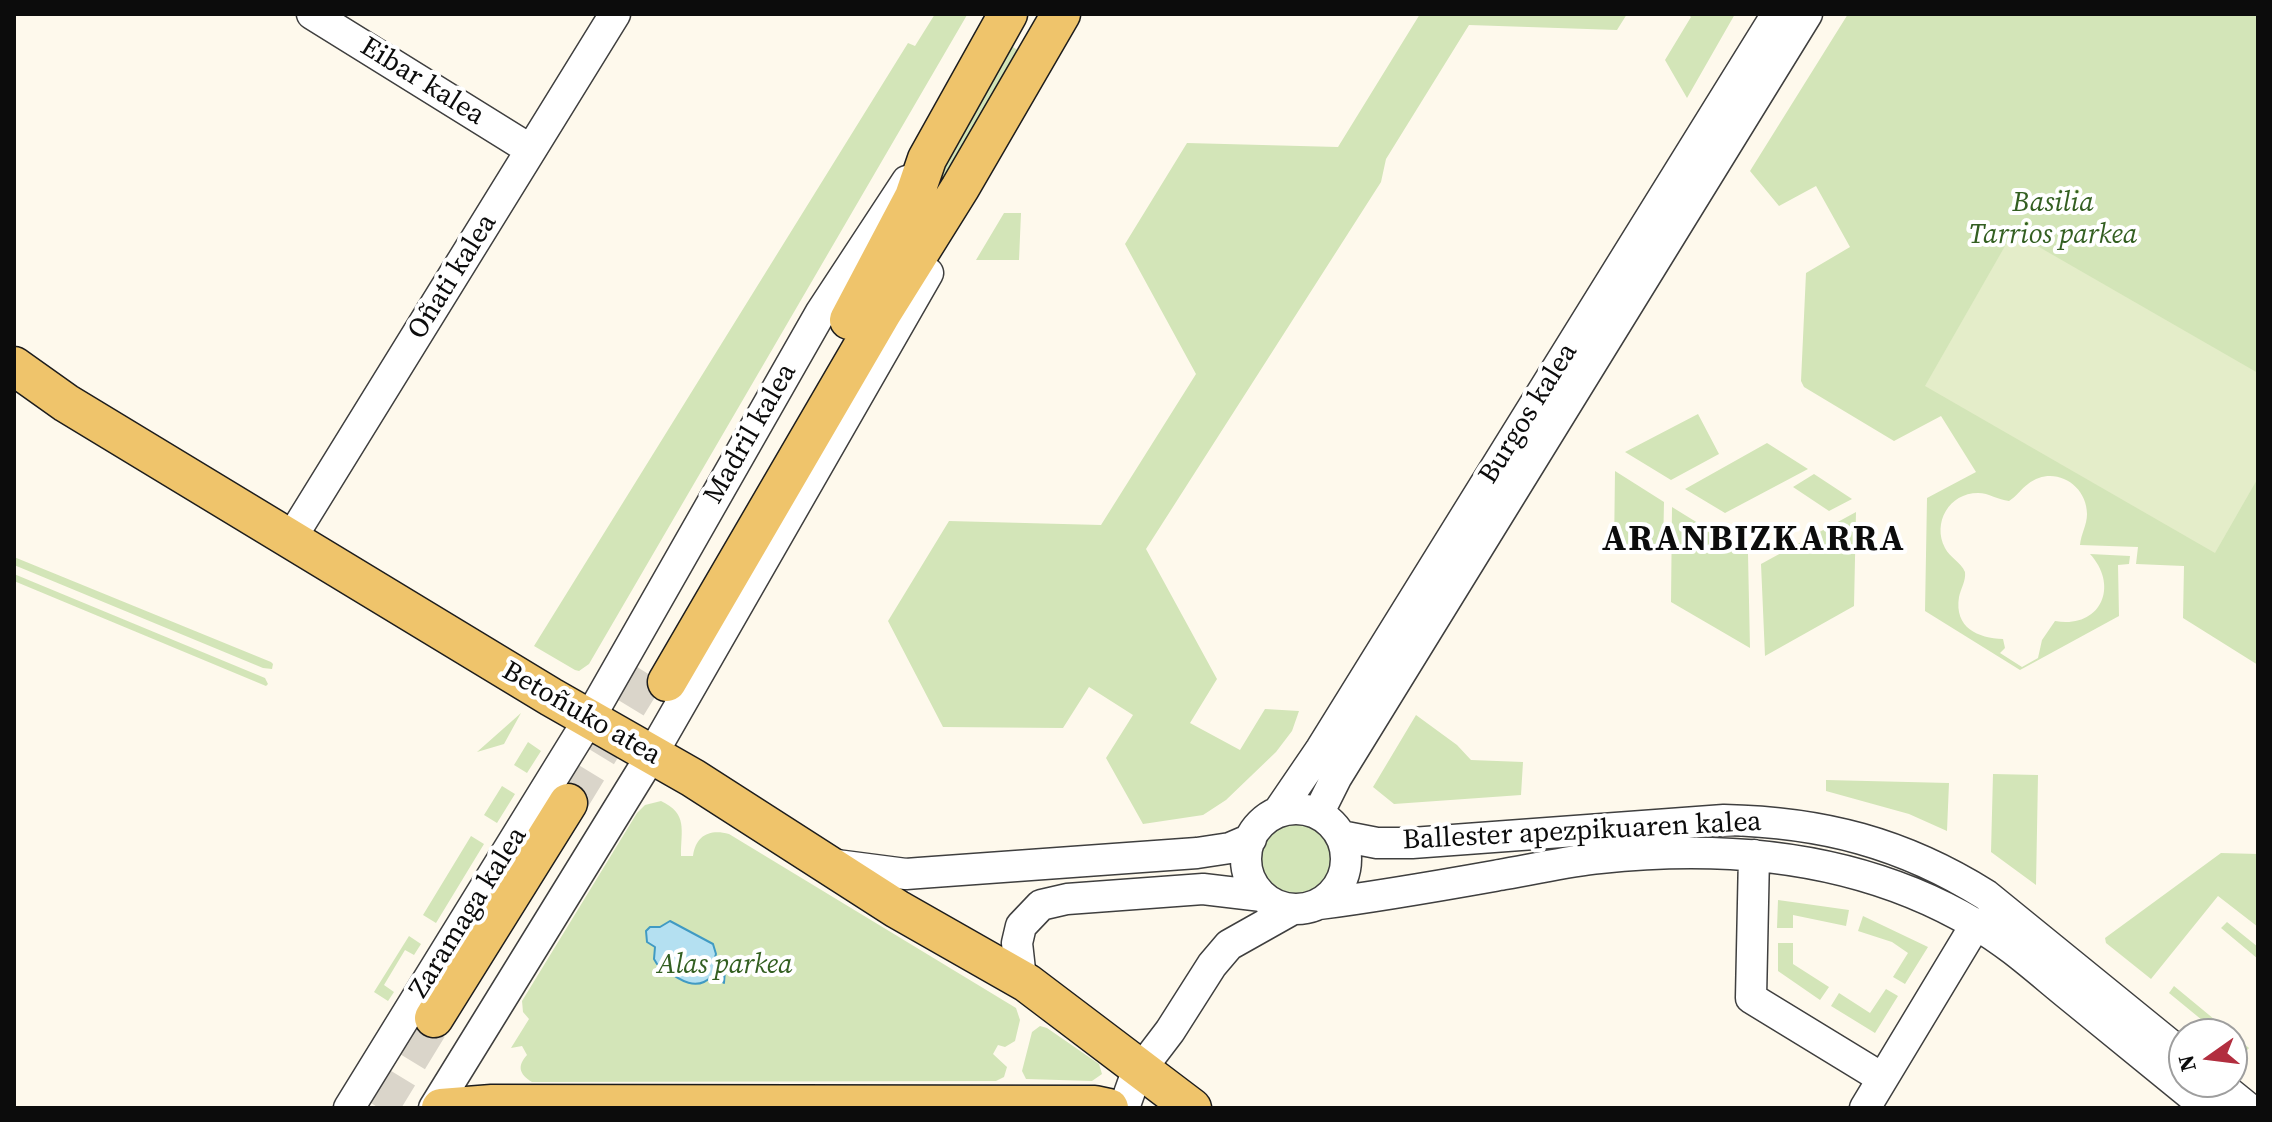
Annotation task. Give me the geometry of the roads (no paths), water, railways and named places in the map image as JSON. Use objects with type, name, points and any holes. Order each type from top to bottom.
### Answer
[{"type":"main road","name":"Madril kalea","points":[[1008,14],[927,159],[914,197],[869,284],[659,675],[960,188],[1061,14]]},
{"type":"main road","name":"Betoñuko atea","points":[[14,366],[66,403],[290,540],[651,756],[693,778],[824,864],[1027,983],[1192,1108]]},
{"type":"main road","name":"Zaramaga kalea","points":[[444,1024],[577,810]]},
{"type":"main road","points":[[441,1108],[492,1104],[1095,1105],[1109,1108]]},
{"type":"street","name":"Eibar kalea","points":[[312,14],[531,150]]},
{"type":"street","name":"Oñati kalea","points":[[290,540],[615,14]]},
{"type":"street","name":"Burgos kalea","points":[[1278,812],[1346,709],[1777,14]]},
{"type":"street","name":"Burgos kalea","points":[[1318,814],[1336,778],[1807,14]]},
{"type":"street","name":"Madril kalea","points":[[589,719],[821,312],[900,188],[927,159]]},
{"type":"street","name":"Madril kalea","points":[[651,756],[930,269],[960,188]]},
{"type":"street","name":"Zaramaga kalea","points":[[349,1108],[589,719]]},
{"type":"street","points":[[434,1108],[651,756]]},
{"type":"street","points":[[1124,1108],[1135,1077],[1229,945],[1332,894],[1341,882],[1346,851],[1341,836],[1331,823],[1318,814],[1299,809],[1278,812],[1262,823],[1251,839],[1247,869],[1262,896]]},
{"type":"street","name":"Ballester apezpikuaren kalea","points":[[1341,836],[1377,843],[1412,843],[1724,820],[1775,821],[1813,826],[1918,857],[1951,873],[1986,895],[2168,1043]]},
{"type":"street","points":[[824,864],[906,874],[1197,853],[1230,848],[1251,839]]},
{"type":"street","name":"Ballester apezpikuaren kalea","points":[[1306,906],[1382,896],[1598,858],[1665,853],[1754,855],[1819,863],[1860,874],[1939,904],[1976,924],[2012,949],[2207,1108]]},
{"type":"street","points":[[1754,855],[1751,998],[1882,1078]]},
{"type":"street","points":[[1027,983],[1020,970],[1017,943],[1021,926],[1041,905],[1067,899],[1203,889],[1262,896],[1282,907],[1306,906]]},
{"type":"street","points":[[1865,1108],[1976,924]]},
{"type":"water","points":[[670,921],[713,944],[714,960],[725,970],[724,983],[712,976],[698,984],[691,983],[677,978],[657,964],[655,947],[647,942],[646,931]]},
{"type":"tunnel","points":[[568,803],[651,667]]},
{"type":"tunnel","points":[[379,1108],[434,1018]]},
{"type":"district","name":"ARANBIZKARRA","points":[[1754,541]]},
{"type":"park label","name":"Basilia Tarrios parkea","points":[[2053,220]]},
{"type":"park label","name":"Alas parkea","points":[[725,966]]}]
